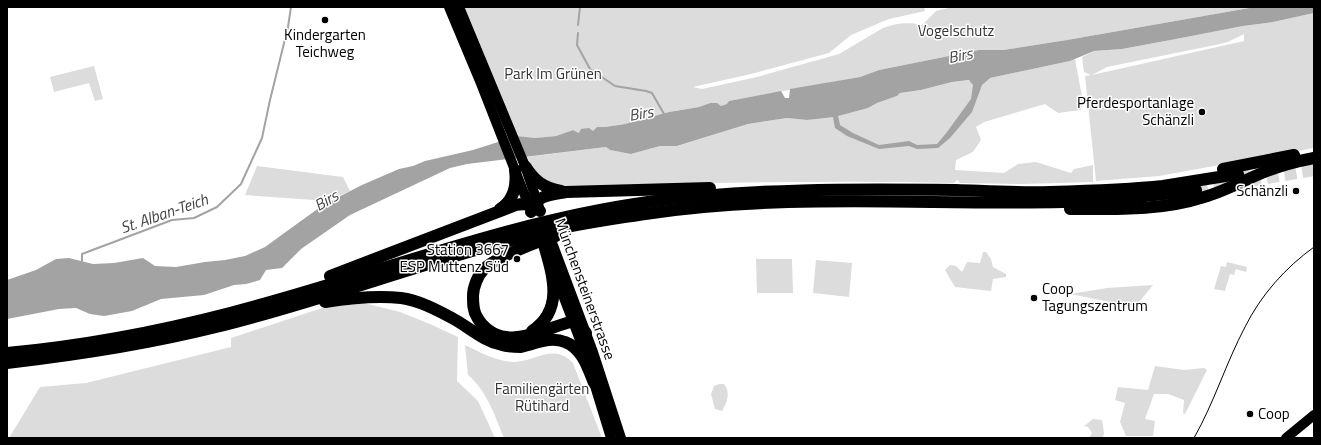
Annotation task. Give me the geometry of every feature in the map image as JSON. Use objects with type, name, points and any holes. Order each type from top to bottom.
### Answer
[{"type":"highway","points":[[1048,192],[1069,188],[1158,180],[1314,151]]},
{"type":"highway","points":[[978,202],[988,207],[1057,209],[1128,208],[1166,205],[1204,197],[1267,171],[1290,163],[1314,158]]},
{"type":"highway","points":[[520,168],[526,186]]},
{"type":"highway","points":[[520,168],[516,178],[526,186],[566,192]]},
{"type":"highway","points":[[7,353],[89,343],[178,325],[243,309],[519,227],[587,212],[650,202],[715,195],[775,191],[954,190],[1048,192],[1161,186],[1238,174]]},
{"type":"highway","points":[[497,212],[526,186]]},
{"type":"highway","points":[[178,325],[212,312],[288,291],[516,205],[534,207],[544,196],[566,192],[714,188],[851,190]]},
{"type":"highway","points":[[7,363],[56,357],[136,344],[216,327],[269,313],[486,247],[568,226],[679,210],[749,204],[830,200],[1065,202],[1126,198],[1196,190]]},
{"type":"highway","points":[[576,321],[523,336],[500,336],[492,332],[474,313],[473,293],[479,276],[485,268],[497,260],[537,243],[611,220]]},
{"type":"highway","points":[[523,336],[542,323],[551,309],[553,291],[548,244]]},
{"type":"highway","points":[[269,313],[284,313],[319,303],[359,297],[402,298],[420,303],[438,311],[460,322],[495,344],[510,347],[557,340],[572,345],[577,349],[583,358],[594,383]]},
{"type":"highway","points":[[537,342],[576,321]]},
{"type":"highway","points":[[576,321],[586,333]]},
{"type":"main road","points":[[449,7],[484,80],[520,168]]},
{"type":"main road","points":[[459,7],[484,80]]},
{"type":"main road","name":"Münchensteinerstrasse","points":[[526,186],[576,321],[611,438]]},
{"type":"main road","name":"Münchensteinerstrasse","points":[[586,333],[620,438]]},
{"type":"main road","points":[[1286,438],[1314,415]]},
{"type":"green space","points":[[461,7],[924,7],[925,11],[889,19],[851,35],[829,53],[751,74],[693,87],[702,89],[757,77],[839,54],[883,28],[902,24],[922,25],[936,11],[952,7],[1255,7],[1003,50],[979,50],[879,70],[860,77],[729,101],[728,104],[721,106],[710,103],[699,107],[669,112],[625,124],[597,127],[593,132],[579,133],[573,130],[556,136],[535,138],[517,136]]},
{"type":"green space","name":"Pferdesportanlage Schänzli","points":[[1314,13],[1314,148],[1159,176],[1096,181],[1085,76],[1091,75],[1084,72],[1082,57],[1094,51],[1122,49],[1243,26],[1273,22]],"holes":[[[1244,34],[1244,41],[1092,75],[1107,67],[1228,42]]]},
{"type":"green space","points":[[1075,59],[1083,102],[1081,110],[1058,113],[1045,104],[984,122],[976,127],[981,140],[973,152],[956,160],[955,170],[1004,173],[1018,164],[1036,162],[1071,173],[1074,169],[1093,165],[1093,182],[1022,184],[960,183],[957,180],[954,183],[760,182],[565,187],[551,185],[533,169],[527,157],[606,147],[610,150],[631,154],[660,146],[678,146],[748,124],[787,118],[807,120],[868,108],[897,96],[900,93],[921,90],[952,82],[990,78]]},
{"type":"green space","points":[[94,66],[103,99],[95,101],[89,83],[54,92],[50,77]]},
{"type":"green space","points":[[257,166],[343,177],[350,191],[327,201],[245,195]]},
{"type":"green space","points":[[983,252],[986,252],[991,259],[993,267],[1006,274],[1006,277],[993,279],[991,291],[955,287],[945,270],[950,265],[956,266],[962,272],[967,262],[980,263]]},
{"type":"green space","points":[[756,259],[792,259],[793,293],[757,293]]},
{"type":"green space","points":[[816,260],[852,263],[849,297],[813,293]]},
{"type":"green space","points":[[1227,262],[1247,267],[1246,272],[1236,269],[1234,275],[1230,274],[1225,291],[1214,289],[1221,266],[1226,267]]},
{"type":"green space","points":[[1153,285],[1135,307],[1070,294],[1107,288]]},
{"type":"green space","points":[[364,303],[400,312],[458,337],[457,381],[478,401],[495,438],[9,438],[40,387],[86,383],[231,347],[231,338],[322,308]]},
{"type":"green space","name":"Familiengärten Rütihard","points":[[465,345],[489,356],[508,362],[523,361],[552,354],[559,354],[566,357],[573,363],[602,438],[504,438],[485,396],[475,381],[468,375]]},
{"type":"green space","points":[[1155,366],[1184,370],[1204,368],[1207,370],[1185,414],[1183,413],[1184,400],[1168,394],[1154,394],[1145,419],[1155,421],[1153,436],[1126,436],[1120,422],[1125,403],[1115,400],[1118,387],[1148,390]]},
{"type":"green space","points":[[724,384],[728,394],[727,401],[722,411],[715,409],[711,394],[714,386]]},
{"type":"green space","points":[[1093,419],[1102,420],[1104,433],[1103,438],[1089,438],[1092,433],[1088,427],[1084,426]]},
{"type":"water","name":"Birs","points":[[1255,7],[1314,7],[1314,13],[1273,22],[1243,26],[1122,49],[1094,51],[1070,61],[990,78],[982,85],[972,112],[950,138],[938,148],[917,149],[909,146],[879,149],[847,136],[835,128],[833,117],[807,120],[787,118],[748,124],[677,146],[660,146],[631,154],[610,150],[606,147],[467,164],[450,168],[350,215],[301,249],[282,268],[266,270],[260,280],[246,284],[234,285],[204,295],[161,299],[132,311],[104,316],[90,314],[76,308],[59,309],[7,319],[7,280],[36,270],[56,259],[69,258],[93,264],[114,263],[143,258],[155,266],[176,267],[245,256],[265,247],[323,205],[362,185],[399,169],[413,166],[425,161],[473,150],[517,136],[535,138],[556,136],[573,130],[579,133],[581,129],[589,128],[593,131],[597,127],[625,124],[669,112],[699,107],[710,103],[717,103],[721,106],[727,104],[729,101],[781,91],[785,98],[789,98],[790,89],[860,77],[879,70],[979,50],[1003,50]],"holes":[[[969,80],[973,85],[971,99],[937,144],[917,145],[909,141],[879,145],[840,125],[838,116],[868,108],[897,96],[900,93]]]},
{"type":"waterway","name":"St. Alban-Teich","points":[[82,264],[82,254],[172,220],[194,218],[217,207],[241,184],[262,138],[288,27],[291,7]]},
{"type":"waterway","points":[[578,25],[580,7]]},
{"type":"waterway","name":"Birs","points":[[578,33],[577,45],[590,69],[615,86],[652,93],[664,114]]},
{"type":"tunnel","points":[[1238,174],[1266,169]]},
{"type":"tunnel","points":[[1249,181],[1314,170]]},
{"type":"tunnel","points":[[1196,190],[1229,185]]},
{"type":"tram line","points":[[1194,438],[1208,411],[1238,341],[1251,315],[1266,293],[1284,273],[1314,247]]},
{"type":"place","name":"Kindergarten Teichweg","points":[[325,20]]},
{"type":"place","name":"Pferdesportanlage Schänzli","points":[[1202,112]]},
{"type":"place","name":"Schänzli","points":[[1296,191]]},
{"type":"place","name":"Station 3667 ESP Muttenz Süd","points":[[517,259]]},
{"type":"place","name":"Coop Tagungszentrum","points":[[1034,298]]},
{"type":"place","name":"Coop","points":[[1250,414]]},
{"type":"park label","name":"Vogelschutz","points":[[956,31]]},
{"type":"park label","name":"Park Im Grünen","points":[[553,74]]}]
